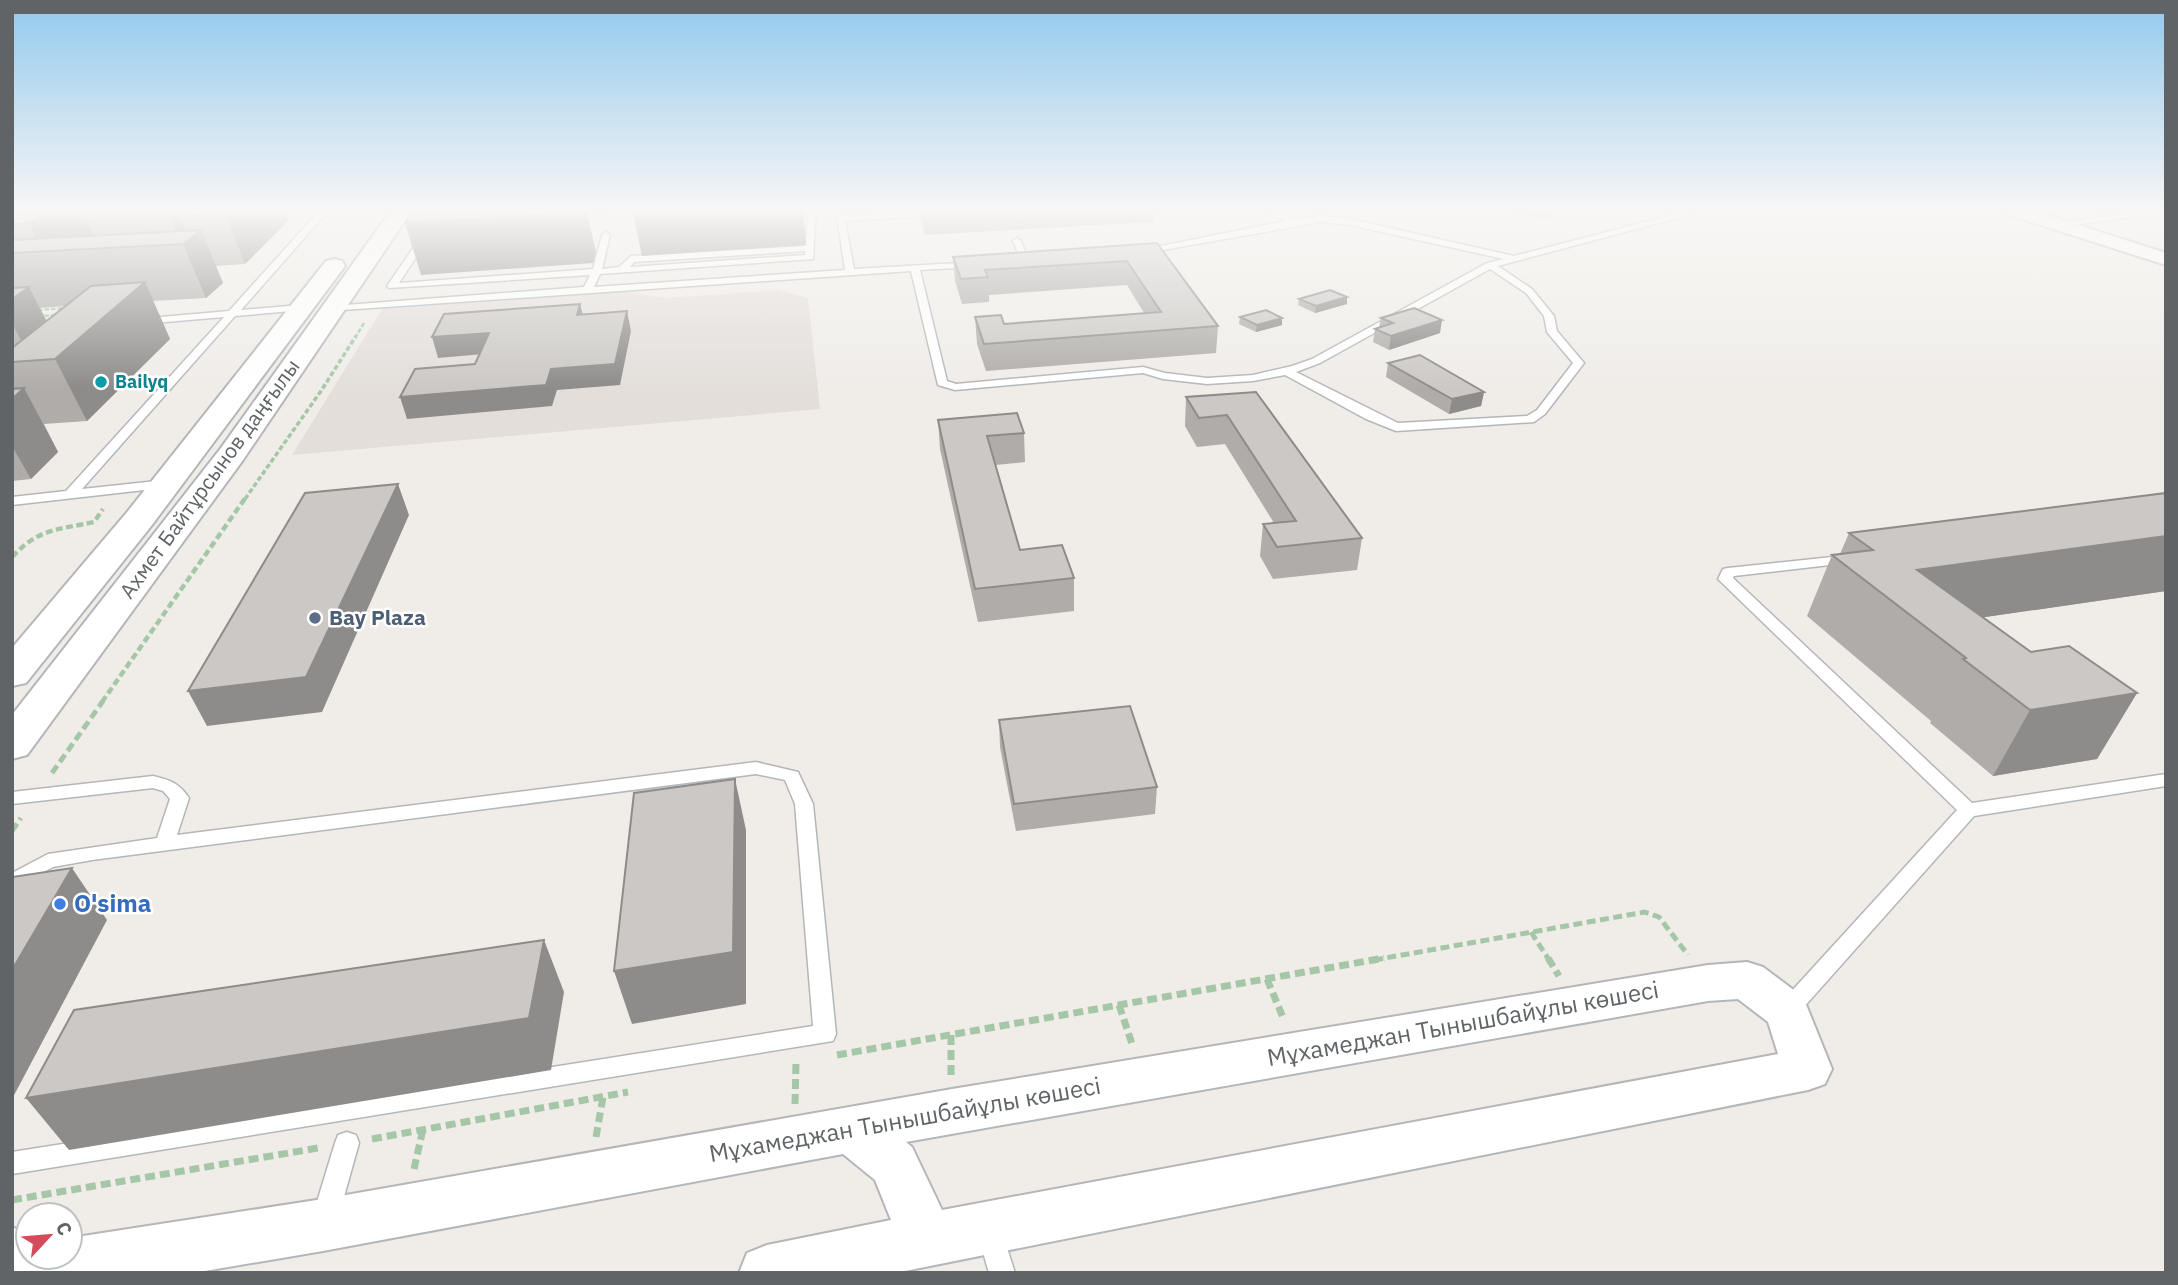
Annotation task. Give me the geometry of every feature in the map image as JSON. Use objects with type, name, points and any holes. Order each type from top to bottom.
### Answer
[{"type":"street","name":"Ахмет Байтұрсынов даңғылы","points":[[12,674],[166,484],[331,269]]},
{"type":"street","name":"Ахмет Байтұрсынов даңғылы","points":[[12,744],[211,481],[361,269]]},
{"type":"street","points":[[166,484],[211,481]]},
{"type":"street","name":"Мұхамеджан Тынышбайұлы көшесі","points":[[84,1259],[323,1225],[590,1175],[1709,983],[1747,980],[1787,1011]]},
{"type":"street","points":[[767,1273],[927,1239],[996,1251],[1808,1069],[1787,1011]]},
{"type":"street","points":[[852,1130],[894,1164],[927,1239]]},
{"type":"lane","points":[[70,495],[273,269]]},
{"type":"lane","points":[[404,269],[392,286],[415,284],[423,277],[530,269]]},
{"type":"lane","points":[[584,269],[584,272],[638,269]]},
{"type":"lane","points":[[849,269],[850,273]]},
{"type":"lane","points":[[332,310],[902,269]]},
{"type":"lane","points":[[915,269],[942,383],[955,387],[1143,370],[1161,377],[1192,380],[1288,372],[1316,361],[1483,269]]},
{"type":"lane","points":[[1288,372],[1396,427],[1530,419],[1541,412],[1579,363],[1552,332],[1549,316],[1529,291],[1496,269]]},
{"type":"lane","points":[[587,290],[597,271]]},
{"type":"lane","points":[[128,322],[300,308]]},
{"type":"lane","points":[[12,501],[166,484]]},
{"type":"lane","points":[[1865,557],[1728,572],[1725,579],[1968,810]]},
{"type":"lane","points":[[12,882],[48,861],[756,768],[792,776],[804,804],[825,1034],[12,1163]]},
{"type":"lane","points":[[1787,1011],[1968,810],[2166,780]]},
{"type":"lane","points":[[12,798],[153,782],[169,786],[180,797],[165,844]]},
{"type":"lane","points":[[323,1225],[347,1143]]},
{"type":"path","points":[[12,831],[321,391],[374,307]]},
{"type":"path","points":[[26,310],[68,308]]},
{"type":"path","points":[[12,557],[28,540],[40,533],[94,522],[119,489]]},
{"type":"path","points":[[834,1056],[1645,912],[1660,917],[1709,983]]},
{"type":"path","points":[[1531,932],[1577,1004]]},
{"type":"path","points":[[1268,979],[1297,1052]]},
{"type":"path","points":[[783,1065],[808,1060]]},
{"type":"path","points":[[12,1200],[641,1090]]},
{"type":"shaded area","points":[[777,290],[808,298],[820,409],[292,455],[382,309],[620,291],[666,298]]},
{"type":"building","points":[[957,269],[1001,269],[985,270],[988,277],[961,279]]},
{"type":"building","points":[[1132,269],[1176,269],[1218,326],[984,344],[975,317],[1001,315],[1004,324],[1161,312]]},
{"type":"building","points":[[145,282],[55,359],[12,362],[12,348],[91,286]]},
{"type":"building","points":[[29,287],[12,299],[12,288]]},
{"type":"building","points":[[1330,290],[1347,297],[1316,306],[1299,299]]},
{"type":"building","points":[[580,304],[577,315],[627,311],[615,364],[551,369],[546,385],[400,397],[415,369],[475,364],[489,333],[432,337],[444,314]]},
{"type":"building","points":[[1414,308],[1442,320],[1391,336],[1375,329],[1393,323],[1381,318]]},
{"type":"building","points":[[1266,310],[1282,318],[1257,325],[1240,317]]},
{"type":"building","points":[[1420,355],[1484,392],[1452,399],[1388,363]]},
{"type":"building","points":[[24,388],[12,399],[12,389]]},
{"type":"building","points":[[1256,392],[1362,538],[1277,547],[1263,524],[1296,521],[1227,415],[1199,418],[1186,397]]},
{"type":"building","points":[[1017,413],[1024,433],[987,436],[1020,550],[1062,545],[1074,578],[975,589],[938,420]]},
{"type":"building","points":[[398,484],[306,677],[188,691],[305,493]]},
{"type":"building","points":[[2166,493],[2166,536],[1917,570],[2031,652],[2069,646],[2137,693],[2030,710],[1832,555],[1873,550],[1849,533]]},
{"type":"building","points":[[1130,706],[1157,787],[1014,804],[999,720]]},
{"type":"building","points":[[735,779],[733,952],[614,971],[634,793]]},
{"type":"building","points":[[72,868],[12,970],[12,877]]},
{"type":"building","points":[[544,940],[529,1018],[26,1098],[74,1010]]},
{"type":"place","name":"Bailyq","points":[[101,382]]},
{"type":"place","name":"Bay Plaza","points":[[315,618]]},
{"type":"place","name":"O'sima","points":[[60,904]]}]
